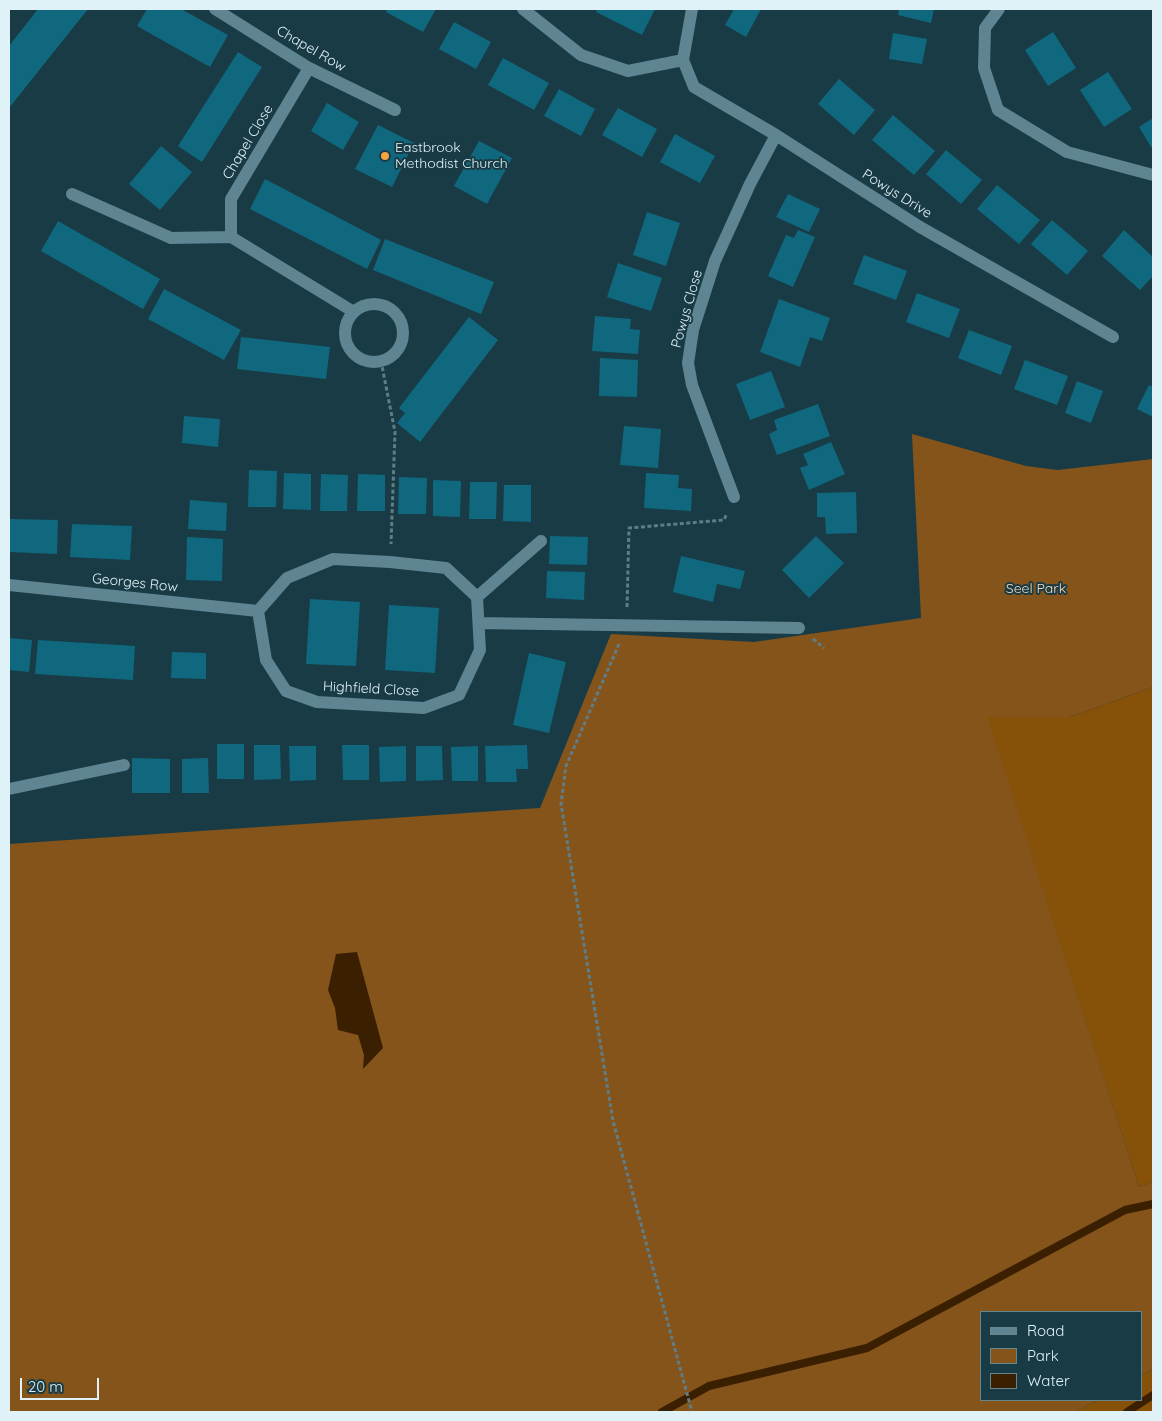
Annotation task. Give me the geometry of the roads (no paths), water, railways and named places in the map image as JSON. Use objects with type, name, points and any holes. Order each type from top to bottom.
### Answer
[{"type":"street","name":"Chapel Row","points":[[215,9],[309,68],[396,110]]},
{"type":"street","points":[[523,9],[581,55],[628,71],[683,60],[692,9]]},
{"type":"street","points":[[999,9],[985,28],[984,60],[984,68],[998,110],[1067,152],[1153,175]]},
{"type":"street","name":"Powys Drive","points":[[683,60],[694,87],[776,135],[920,227],[1112,337]]},
{"type":"street","name":"Chapel Close","points":[[231,237],[232,199],[309,68]]},
{"type":"street","name":"Powys Close","points":[[734,497],[692,385],[688,363],[693,330],[716,261],[750,184],[776,135]]},
{"type":"street","points":[[72,194],[170,238],[231,237],[354,312]]},
{"type":"street","points":[[372,304],[389,309],[397,315],[402,330],[400,345],[390,357],[381,361],[369,361],[359,358],[347,345],[346,325],[354,312],[372,304]]},
{"type":"street","points":[[258,611],[286,578],[333,559],[390,562],[446,568],[477,596],[541,541]]},
{"type":"street","name":"Georges Row","points":[[9,586],[258,611]]},
{"type":"street","name":"Highfield Close","points":[[258,611],[266,660],[286,692],[317,702],[424,708],[459,695],[480,650],[477,596]]},
{"type":"street","points":[[479,623],[799,628]]},
{"type":"street","points":[[9,789],[124,765]]},
{"type":"water","points":[[357,952],[383,1048],[363,1069],[364,1055],[358,1035],[338,1030],[335,1008],[328,990],[336,954]]},
{"type":"waterway","points":[[662,1412],[709,1386],[867,1348],[1125,1210],[1153,1204]]},
{"type":"waterway","points":[[1127,1412],[1153,1395]]},
{"type":"place","name":"Eastbrook Methodist Church","points":[[385,156]]},
{"type":"park label","name":"Seel Park","points":[[1036,589]]}]
